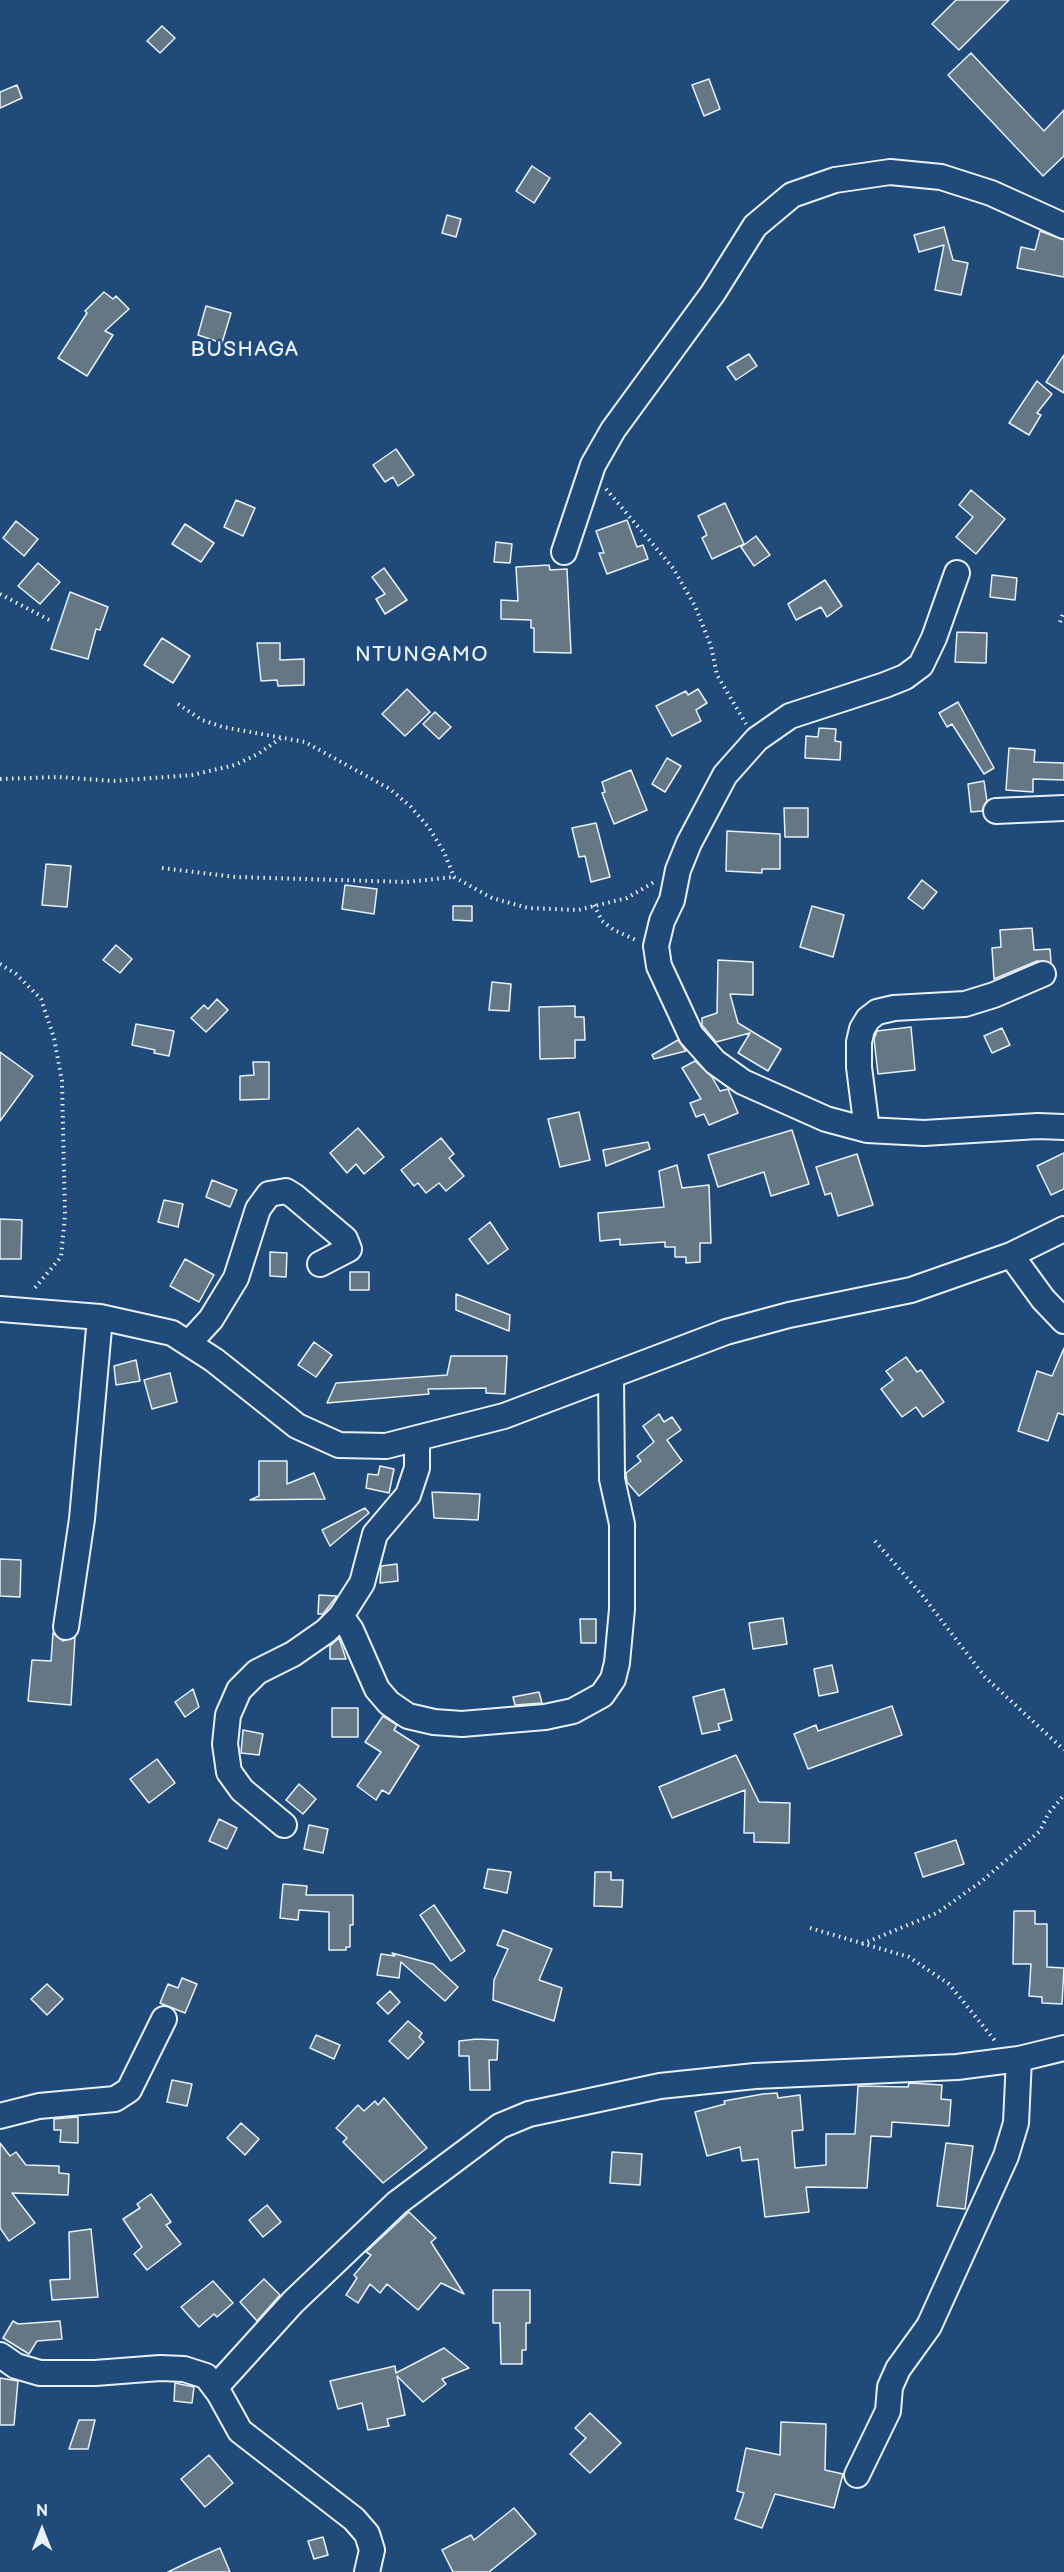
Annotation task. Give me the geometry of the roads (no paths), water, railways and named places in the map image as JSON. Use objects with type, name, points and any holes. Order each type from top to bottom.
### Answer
[{"type":"street","points":[[564,552],[593,465],[640,392],[713,293],[755,225],[792,195],[835,180],[891,172],[941,177],[991,194],[1064,226]]},
{"type":"street","points":[[957,573],[934,638],[921,665],[905,677],[885,685],[790,716],[757,739],[725,775],[689,843],[678,870],[672,900],[662,921],[656,946],[659,966],[691,1035],[715,1062],[743,1082],[777,1100],[826,1119],[867,1130],[924,1132],[1038,1126],[1064,1127]]},
{"type":"street","points":[[996,811],[1064,808]]},
{"type":"street","points":[[867,1130],[859,1066],[859,1042],[862,1029],[868,1019],[877,1012],[894,1008],[965,1004],[994,995],[1043,974]]},
{"type":"street","points":[[189,1343],[211,1319],[236,1278],[258,1209],[269,1194],[286,1191],[345,1239],[349,1249],[320,1264]]},
{"type":"street","points":[[6,1309],[100,1317],[172,1334],[189,1343],[297,1426],[339,1445],[386,1446],[417,1440],[504,1416],[726,1332],[789,1315],[911,1290],[1011,1255],[1064,1229]]},
{"type":"street","points":[[1011,1255],[1042,1299],[1064,1321]]},
{"type":"street","points":[[66,1627],[82,1519],[100,1317]]},
{"type":"street","points":[[341,1616],[351,1630],[377,1689],[388,1703],[408,1716],[434,1722],[462,1724],[545,1717],[573,1711],[602,1695],[613,1679],[617,1663],[622,1609],[622,1524],[612,1479],[611,1376]]},
{"type":"street","points":[[284,1825],[242,1790],[229,1772],[225,1744],[228,1715],[239,1690],[257,1672],[293,1653],[326,1631],[341,1616],[362,1583],[375,1534],[408,1495],[417,1468],[417,1440]]},
{"type":"street","points":[[0,2116],[39,2106],[115,2100],[129,2090],[164,2019]]},
{"type":"street","points":[[215,2388],[293,2302],[397,2203],[500,2126],[529,2114],[660,2086],[755,2076],[957,2067],[1016,2060],[1064,2048]]},
{"type":"street","points":[[857,2475],[888,2411],[891,2387],[898,2369],[929,2326],[1006,2156],[1016,2123],[1016,2060]]},
{"type":"street","points":[[0,2355],[16,2366],[40,2373],[184,2369],[206,2376],[240,2432],[354,2519],[367,2534],[372,2550],[367,2572]]},
{"type":"district","name":"BUSHAGA","points":[[245,351]]},
{"type":"district","name":"NTUNGAMO","points":[[422,656]]}]
